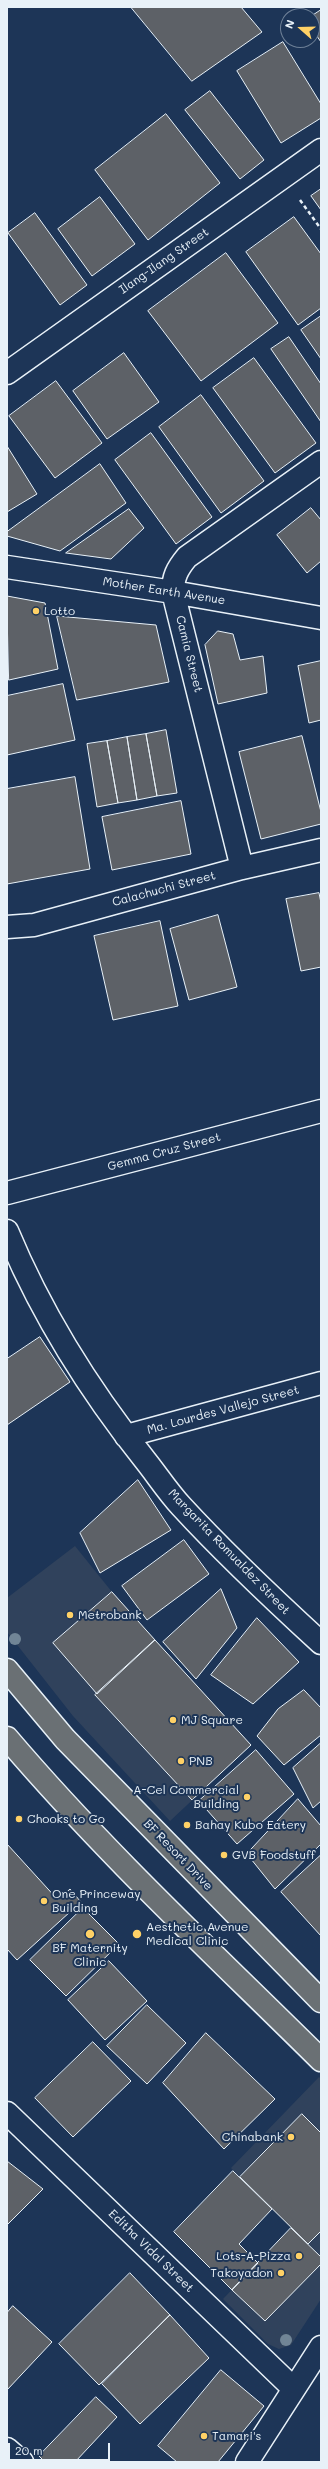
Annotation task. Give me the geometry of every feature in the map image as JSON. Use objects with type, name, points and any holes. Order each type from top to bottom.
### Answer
[{"type":"main road","name":"BF Resort Drive","points":[[7,1670],[65,1739],[321,2001]]},
{"type":"main road","points":[[7,1738],[35,1771],[123,1862],[321,2060]]},
{"type":"street","name":"Ilang-Ilang Street","points":[[7,373],[321,150]]},
{"type":"street","name":"Camia Street","points":[[242,868],[173,592],[173,580],[177,568],[186,558],[321,462]]},
{"type":"street","name":"Mother Earth Avenue","points":[[7,567],[173,592],[321,618]]},
{"type":"street","name":"Calachuchi Street","points":[[7,927],[34,925],[242,868],[321,850]]},
{"type":"street","name":"Gemma Cruz Street","points":[[7,1193],[321,1111]]},
{"type":"street","name":"Margarita Romualdez Street","points":[[7,1231],[19,1260],[51,1321],[85,1377],[126,1436],[180,1505],[266,1593],[321,1643]]},
{"type":"street","name":"Ma. Lourdes Vallejo Street","points":[[126,1436],[321,1383]]},
{"type":"street","name":"Editha Vidal Street","points":[[7,2114],[294,2389]]},
{"type":"street","points":[[247,2462],[321,2347]]},
{"type":"street","points":[[7,2449],[22,2462]]},
{"type":"path","points":[[283,177],[321,229]]},
{"type":"shaded area","points":[[75,1546],[112,1592],[251,1745],[170,1821],[73,1716],[7,1632],[7,1598]]},
{"type":"shaded area","points":[[319,2077],[321,2079],[321,2299],[291,2345],[279,2349],[268,2344],[223,2299],[291,2228],[231,2168]]},
{"type":"building","points":[[131,7],[241,7],[262,32],[192,81]]},
{"type":"building","points":[[321,10],[321,42],[320,41]]},
{"type":"building","points":[[280,44],[280,48],[287,48],[321,104],[321,118],[281,143],[237,71]]},
{"type":"building","points":[[210,91],[264,160],[240,179],[185,110]]},
{"type":"building","points":[[166,114],[220,183],[148,240],[95,170]]},
{"type":"building","points":[[321,189],[321,210],[311,196]]},
{"type":"building","points":[[100,197],[135,244],[92,276],[58,229]]},
{"type":"building","points":[[35,213],[87,285],[60,305],[8,233]]},
{"type":"building","points":[[294,217],[321,254],[321,308],[298,325],[246,252]]},
{"type":"building","points":[[226,253],[278,323],[201,381],[148,311]]},
{"type":"building","points":[[321,316],[321,359],[301,330]]},
{"type":"building","points":[[289,337],[321,384],[321,422],[271,349]]},
{"type":"building","points":[[124,353],[159,402],[107,439],[73,391]]},
{"type":"building","points":[[254,358],[316,443],[275,473],[213,388]]},
{"type":"building","points":[[56,381],[102,443],[55,478],[9,416]]},
{"type":"building","points":[[201,395],[264,481],[221,513],[159,427]]},
{"type":"building","points":[[151,433],[212,517],[176,544],[115,460]]},
{"type":"building","points":[[7,446],[37,494],[7,512]]},
{"type":"building","points":[[100,464],[126,503],[60,551],[7,536],[7,532]]},
{"type":"building","points":[[311,508],[321,520],[321,561],[307,573],[277,535]]},
{"type":"building","points":[[129,509],[144,528],[111,559],[66,553]]},
{"type":"building","points":[[7,596],[45,603],[58,669],[9,680]]},
{"type":"building","points":[[57,616],[156,625],[169,682],[77,700]]},
{"type":"building","points":[[218,631],[233,634],[240,660],[263,656],[267,693],[218,704],[205,645]]},
{"type":"building","points":[[321,661],[321,720],[309,723],[298,666]]},
{"type":"building","points":[[63,684],[75,740],[7,755],[7,696]]},
{"type":"building","points":[[166,730],[177,793],[157,796],[146,734]]},
{"type":"building","points":[[146,734],[157,796],[137,800],[127,737]]},
{"type":"building","points":[[302,736],[321,812],[321,824],[261,839],[239,752]]},
{"type":"building","points":[[127,737],[137,800],[118,803],[107,741]]},
{"type":"building","points":[[107,741],[118,803],[97,807],[87,744]]},
{"type":"building","points":[[75,777],[90,869],[7,884],[7,789]]},
{"type":"building","points":[[181,801],[191,854],[112,870],[102,817]]},
{"type":"building","points":[[319,893],[321,903],[321,967],[301,971],[286,899]]},
{"type":"building","points":[[218,915],[237,987],[189,1000],[170,929]]},
{"type":"building","points":[[160,921],[178,1006],[113,1020],[94,936]]},
{"type":"building","points":[[40,1337],[70,1382],[7,1425],[7,1359]]},
{"type":"building","points":[[138,1480],[171,1530],[100,1573],[80,1533]]},
{"type":"building","points":[[184,1540],[209,1574],[147,1620],[122,1586]]},
{"type":"building","points":[[221,1589],[237,1628],[196,1679],[163,1642]]},
{"type":"building","points":[[112,1592],[155,1640],[97,1694],[53,1643]]},
{"type":"building","points":[[257,1618],[299,1662],[253,1704],[211,1675]]},
{"type":"building","name":"MJ Square","points":[[155,1640],[251,1745],[192,1800],[95,1695]]},
{"type":"building","points":[[304,1690],[321,1708],[321,1735],[284,1765],[257,1736],[278,1709]]},
{"type":"building","points":[[321,1743],[321,1801],[313,1808],[293,1768]]},
{"type":"building","name":"A-Cel Commercial Building","points":[[256,1750],[294,1794],[237,1844],[199,1801]]},
{"type":"building","points":[[298,1799],[321,1826],[321,1844],[275,1889],[247,1854]]},
{"type":"building","name":"One Princeway Building","points":[[7,1844],[58,1900],[70,1889],[81,1902],[17,1960],[7,1949]]},
{"type":"building","points":[[321,1855],[321,1936],[281,1892]]},
{"type":"building","points":[[83,1908],[119,1944],[66,1996],[30,1960]]},
{"type":"building","points":[[109,1961],[147,2001],[105,2040],[68,2000]]},
{"type":"building","points":[[147,2005],[186,2043],[147,2084],[107,2046]]},
{"type":"building","points":[[206,2033],[275,2099],[224,2149],[163,2083]]},
{"type":"building","points":[[93,2042],[131,2081],[73,2137],[35,2098]]},
{"type":"building","name":"Chinabank","points":[[302,2114],[321,2133],[321,2231],[308,2244],[240,2177]]},
{"type":"building","points":[[7,2161],[43,2189],[7,2225]]},
{"type":"building","points":[[233,2171],[272,2209],[239,2244],[258,2263],[232,2290],[174,2232]]},
{"type":"building","points":[[291,2228],[321,2257],[321,2264],[265,2321],[232,2290]]},
{"type":"building","points":[[130,2273],[170,2315],[99,2385],[59,2344]]},
{"type":"building","points":[[13,2306],[52,2342],[7,2390],[7,2313]]},
{"type":"building","points":[[170,2315],[209,2358],[140,2424],[102,2384]]},
{"type":"building","points":[[221,2370],[264,2406],[218,2462],[177,2462],[158,2446]]},
{"type":"building","points":[[96,2397],[117,2417],[75,2462],[45,2462],[39,2456]]},
{"type":"place","name":"Lotto","points":[[36,611]]},
{"type":"place","name":"Metrobank","points":[[70,1615]]},
{"type":"place","name":"MJ Square","points":[[173,1720]]},
{"type":"place","name":"PNB","points":[[181,1761]]},
{"type":"place","name":"A-Cel Commercial Building","points":[[247,1797]]},
{"type":"place","name":"Chooks to Go","points":[[19,1819]]},
{"type":"place","name":"Bahay Kubo Eatery","points":[[187,1825]]},
{"type":"place","name":"GVB Foodstuff","points":[[224,1855]]},
{"type":"place","name":"One Princeway Building","points":[[44,1901]]},
{"type":"place","name":"BF Maternity Clinic","points":[[90,1934]]},
{"type":"place","name":"Aesthetic Avenue Medical Clinic","points":[[137,1934]]},
{"type":"place","name":"Chinabank","points":[[291,2137]]},
{"type":"place","name":"Lots-A-Pizza","points":[[299,2256]]},
{"type":"place","name":"Takoyadon","points":[[281,2273]]},
{"type":"place","name":"Tamari's","points":[[204,2436]]}]
